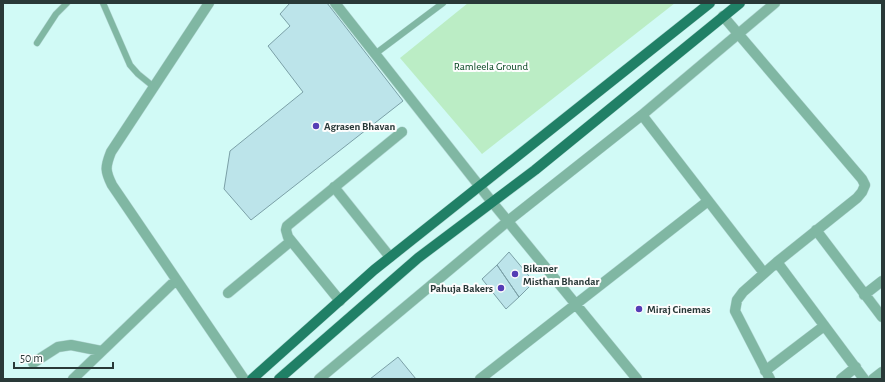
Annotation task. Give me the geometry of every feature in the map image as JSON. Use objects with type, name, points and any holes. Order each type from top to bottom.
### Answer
[{"type":"main road","points":[[252,379],[390,258],[710,3]]},
{"type":"main road","points":[[279,379],[418,258],[541,165],[740,3]]},
{"type":"street","points":[[209,3],[111,152],[106,164],[107,175],[112,185],[244,379]]},
{"type":"street","points":[[335,3],[492,202],[637,379]]},
{"type":"street","points":[[319,379],[508,221],[642,115],[775,3]]},
{"type":"street","points":[[723,16],[862,179],[865,185],[857,198],[776,262],[743,292],[737,300],[735,311],[768,375],[824,326]]},
{"type":"street","points":[[642,115],[764,273]]},
{"type":"street","points":[[340,301],[288,237],[286,230],[287,226],[402,132]]},
{"type":"street","points":[[334,187],[390,258]]},
{"type":"street","points":[[487,377],[576,304],[708,201]]},
{"type":"street","points":[[816,230],[882,317]]},
{"type":"street","points":[[228,293],[291,241]]},
{"type":"street","points":[[776,262],[864,379]]},
{"type":"street","points":[[73,379],[176,280]]},
{"type":"street","points":[[864,295],[882,280]]},
{"type":"street","points":[[33,363],[58,347],[71,345],[102,351]]},
{"type":"street","points":[[842,379],[856,367]]},
{"type":"street","points":[[873,379],[882,372]]},
{"type":"lane","points":[[37,43],[56,14],[67,3]]},
{"type":"lane","points":[[103,3],[130,65],[138,74],[154,87]]},
{"type":"lane","points":[[375,54],[443,3]]},
{"type":"green space","name":"Ramleela Ground","points":[[468,3],[675,3],[482,154],[400,58]]},
{"type":"building","name":"Agrasen Bhavan","points":[[290,3],[327,3],[403,101],[251,220],[224,189],[230,151],[303,92],[268,46],[290,26],[280,14]]},
{"type":"building","name":"Bikaner Misthan Bhandar","points":[[509,252],[534,282],[519,297],[497,265]]},
{"type":"building","name":"Pahuja Bakers","points":[[497,265],[519,297],[506,309],[482,279]]},
{"type":"building","points":[[398,357],[416,379],[370,379]]},
{"type":"place","name":"Agrasen Bhavan","points":[[316,126]]},
{"type":"place","name":"Bikaner Misthan Bhandar","points":[[515,274]]},
{"type":"place","name":"Pahuja Bakers","points":[[501,288]]},
{"type":"place","name":"Miraj Cinemas","points":[[639,309]]}]
